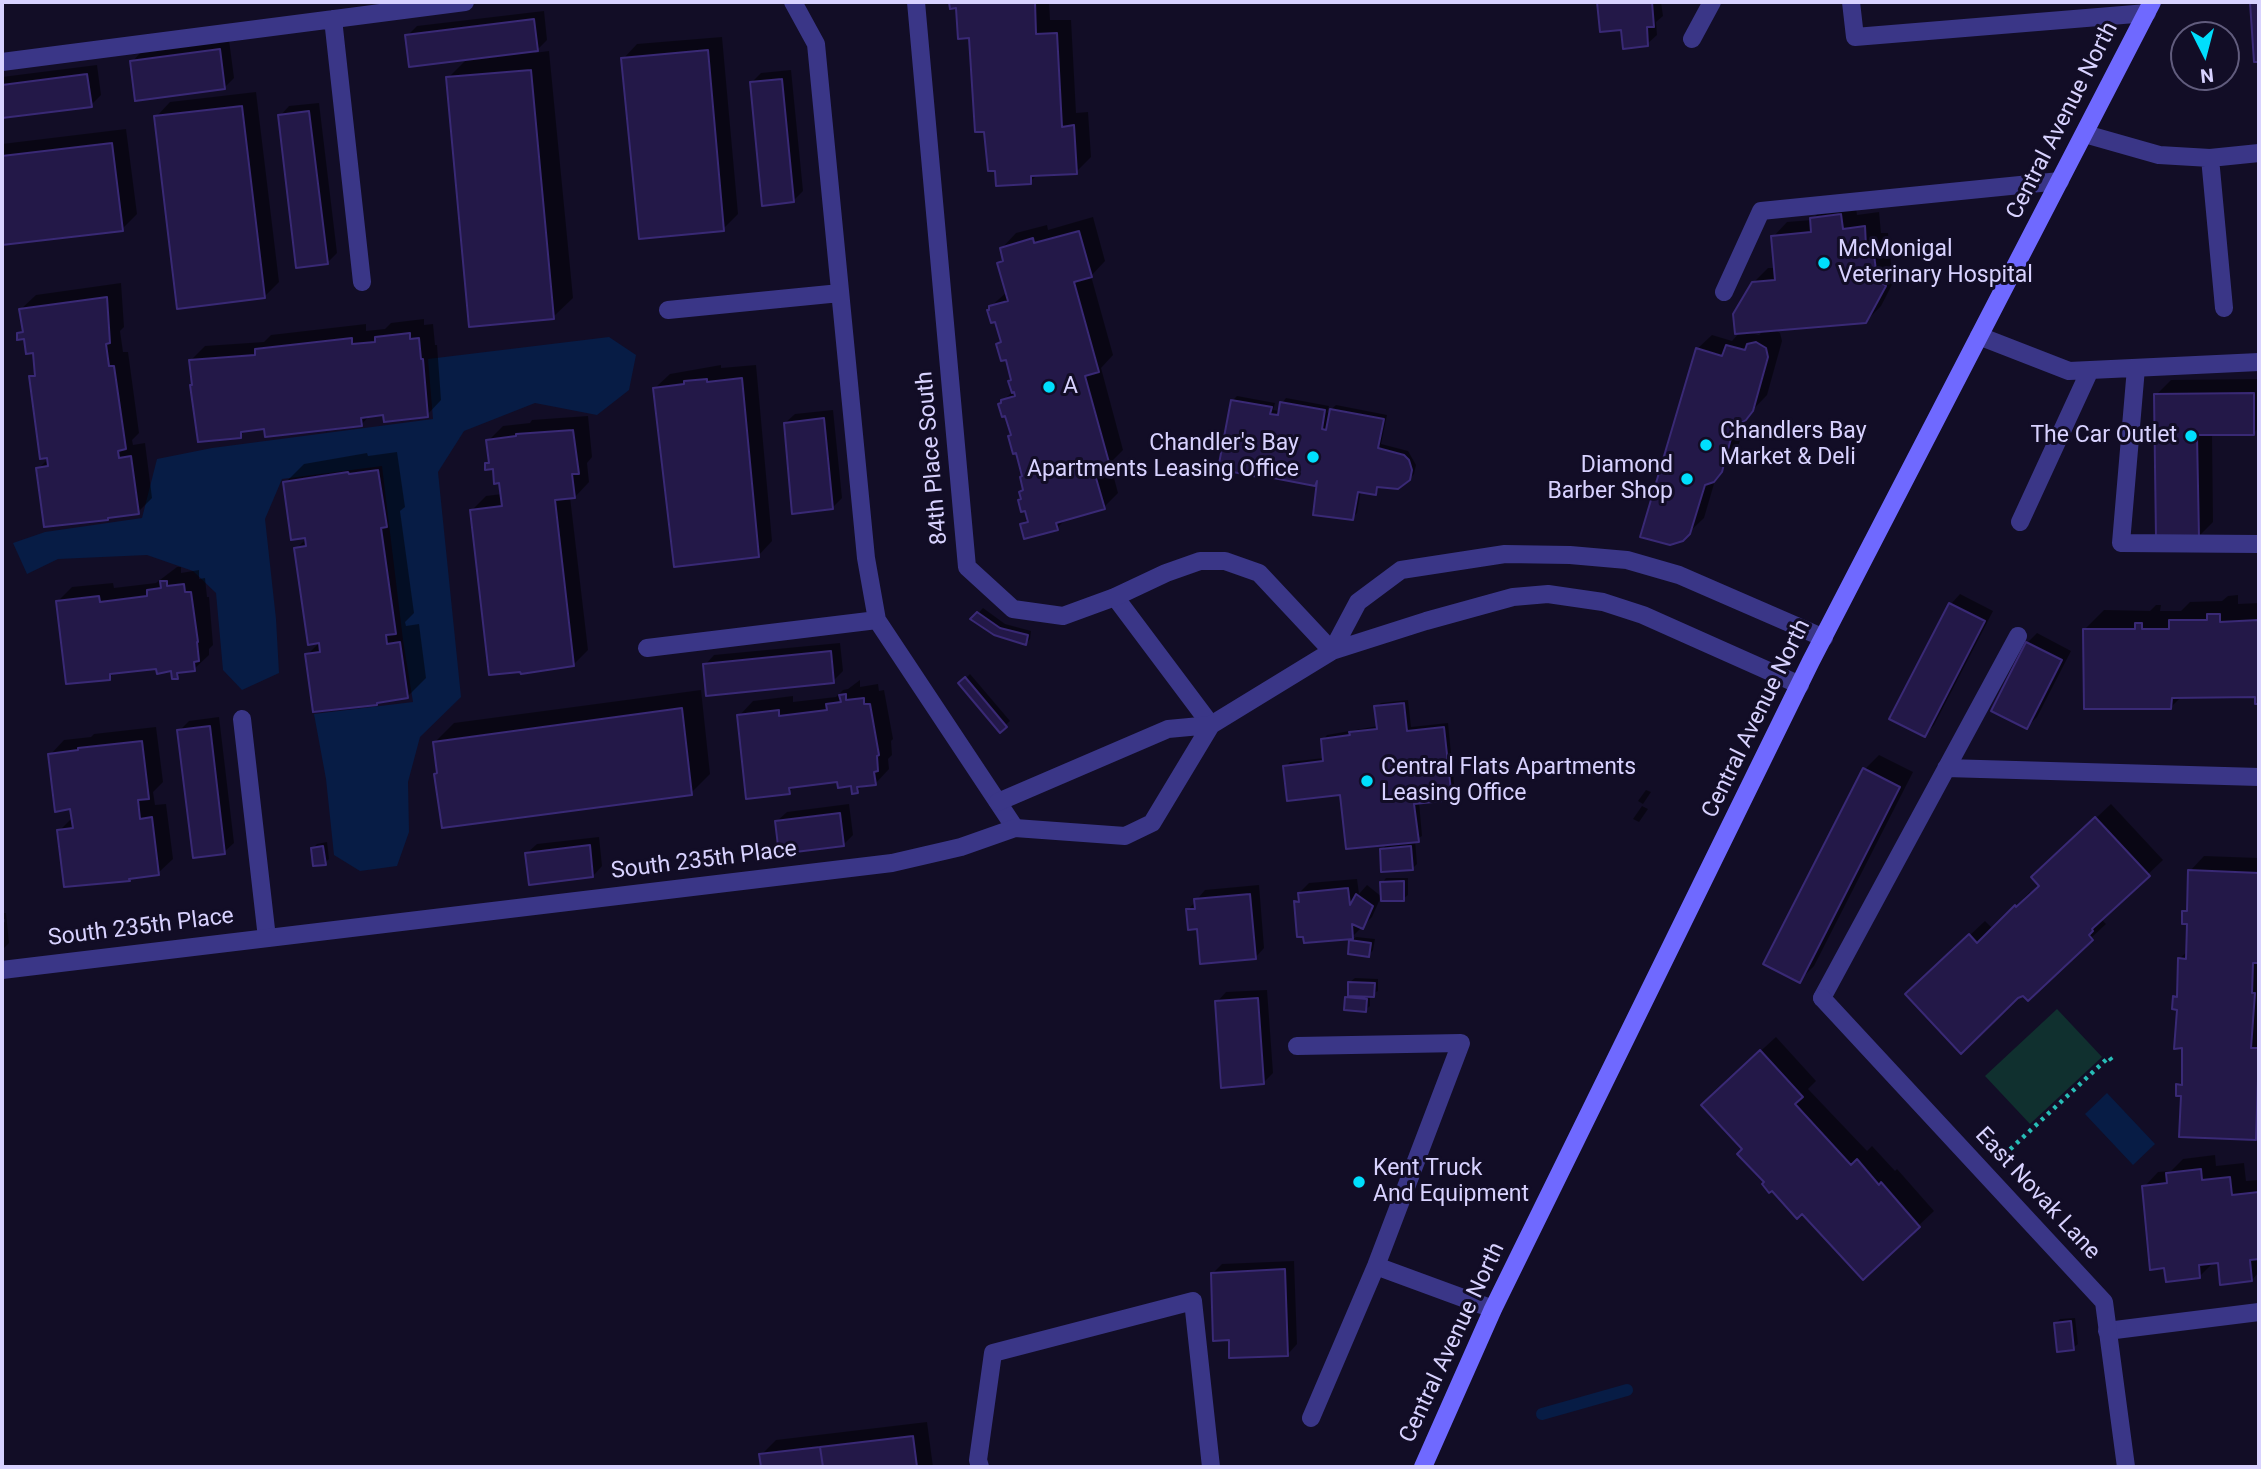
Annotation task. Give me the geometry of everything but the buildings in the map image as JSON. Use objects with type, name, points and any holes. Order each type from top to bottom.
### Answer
[{"type":"main road","name":"Central Avenue North","points":[[1423,1467],[1493,1308],[1800,685],[2150,7]]},
{"type":"street","points":[[2,62],[466,2]]},
{"type":"street","points":[[793,2],[816,44],[866,558],[877,620],[1015,828]]},
{"type":"street","name":"84th Place South","points":[[916,2],[967,568],[1013,609],[1063,616],[1200,561],[1225,561],[1259,573],[1332,651]]},
{"type":"street","points":[[1692,40],[1712,2]]},
{"type":"street","points":[[1851,2],[1855,37],[2150,7]]},
{"type":"street","points":[[333,19],[362,282]]},
{"type":"street","points":[[2085,134],[2159,155],[2210,158],[2259,153]]},
{"type":"street","points":[[2210,158],[2224,308]]},
{"type":"street","points":[[1724,292],[1762,211],[2060,181]]},
{"type":"street","points":[[668,310],[840,293]]},
{"type":"street","points":[[1979,336],[2069,371],[2259,362]]},
{"type":"street","points":[[2136,368],[2120,543],[2259,544]]},
{"type":"street","points":[[2020,522],[2090,370]]},
{"type":"street","points":[[1332,651],[1358,603],[1401,570],[1506,554],[1570,555],[1627,561],[1679,575],[1824,638]]},
{"type":"street","name":"South 235th Place","points":[[2,970],[892,863],[961,847],[1015,828],[1125,836],[1152,823],[1211,725],[1332,651],[1513,597],[1548,594],[1603,602],[1643,615],[1800,685]]},
{"type":"street","points":[[1115,597],[1211,725]]},
{"type":"street","points":[[647,648],[877,620]]},
{"type":"street","points":[[2018,636],[1946,768],[2259,777]]},
{"type":"street","points":[[242,719],[267,938]]},
{"type":"street","points":[[998,803],[1168,729],[1211,725]]},
{"type":"street","name":"East Novak Lane","points":[[1946,768],[1822,998],[2104,1302],[2126,1467]]},
{"type":"street","points":[[1297,1046],[1461,1043],[1376,1266],[1311,1418]]},
{"type":"street","points":[[1376,1266],[1493,1308]]},
{"type":"street","points":[[980,1467],[978,1460],[993,1353],[1193,1301],[1211,1467]]},
{"type":"street","points":[[2107,1331],[2259,1312]]},
{"type":"path","points":[[1984,1174],[2109,1057],[2113,1062]]},
{"type":"green space","points":[[2057,1009],[2102,1057],[2030,1124],[1985,1076]]},
{"type":"water","points":[[609,337],[636,355],[629,390],[597,415],[535,403],[464,431],[438,472],[461,697],[420,737],[408,782],[409,832],[397,866],[360,871],[334,855],[326,779],[314,714],[413,702],[382,466],[282,479],[265,519],[279,673],[242,690],[223,670],[216,593],[193,571],[147,555],[58,559],[27,574],[13,543],[45,532],[142,518],[157,459],[212,448],[433,419],[428,359]]},
{"type":"water","points":[[2107,1093],[2155,1144],[2133,1165],[2085,1114]]},
{"type":"waterway","points":[[1542,1414],[1627,1390]]},
{"type":"place","name":"McMonigal Veterinary Hospital","points":[[1824,263]]},
{"type":"place","name":"A","points":[[1049,387]]},
{"type":"place","name":"The Car Outlet","points":[[2191,436]]},
{"type":"place","name":"Chandlers Bay Market & Deli","points":[[1706,445]]},
{"type":"place","name":"Chandler's Bay Apartments Leasing Office","points":[[1313,457]]},
{"type":"place","name":"Diamond Barber Shop","points":[[1687,479]]},
{"type":"place","name":"Central Flats Apartments Leasing Office","points":[[1367,781]]},
{"type":"place","name":"Kent Truck And Equipment","points":[[1359,1182]]}]
